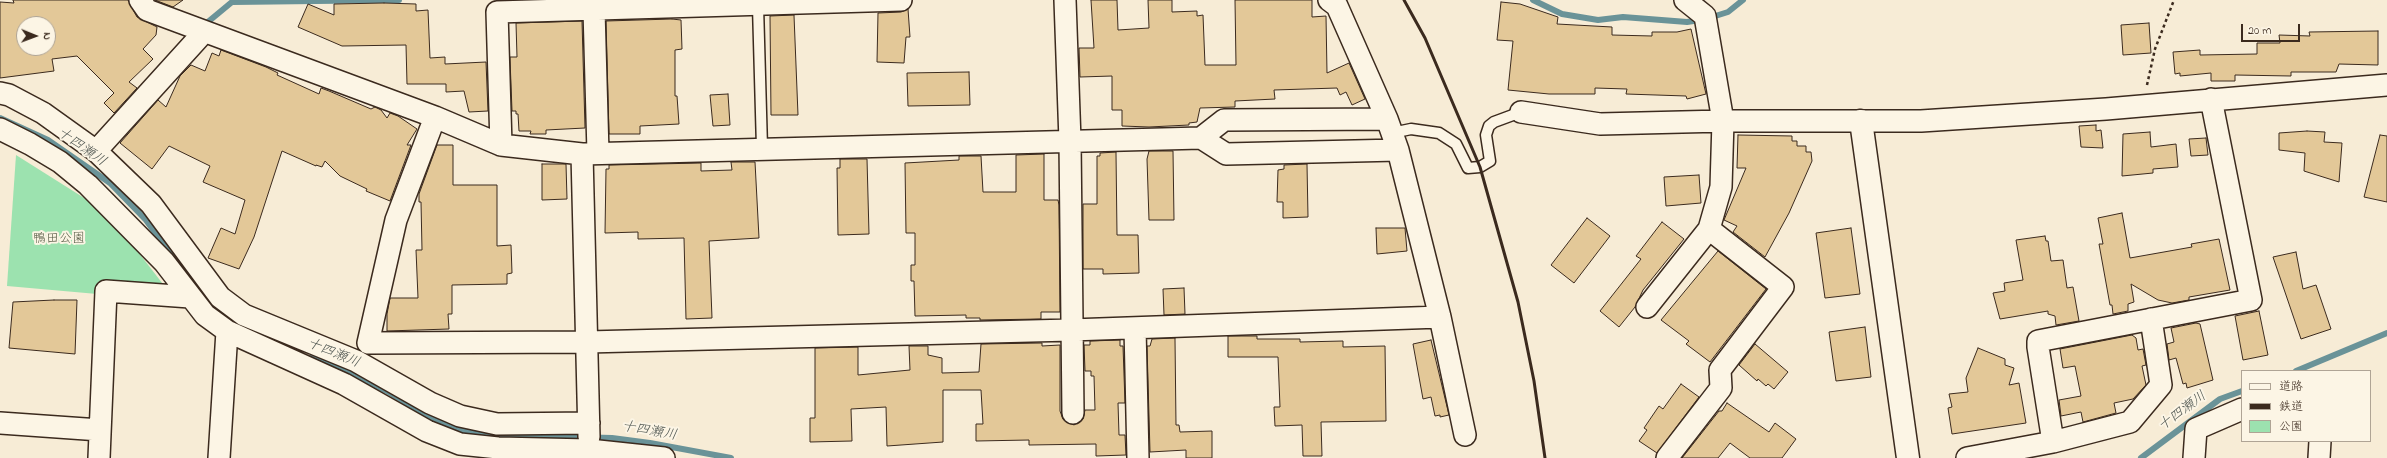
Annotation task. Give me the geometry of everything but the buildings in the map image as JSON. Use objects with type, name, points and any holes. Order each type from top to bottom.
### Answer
[{"type":"street","points":[[140,0],[147,10],[435,117],[501,145],[590,153],[1201,138],[1226,154],[1393,134]]},
{"type":"street","points":[[501,145],[496,6],[594,10],[758,6],[901,0]]},
{"type":"street","points":[[1065,0],[1070,141],[1073,413]]},
{"type":"street","points":[[1329,0],[1337,6],[1393,134],[1440,317],[1465,435]]},
{"type":"street","points":[[1647,307],[1709,229],[1722,187],[1723,121],[1705,16],[1685,0]]},
{"type":"street","points":[[589,454],[590,423],[587,342],[594,10]]},
{"type":"street","points":[[96,151],[204,32]]},
{"type":"street","points":[[1521,112],[1600,124],[1723,121],[1921,121],[2147,105],[2387,85]]},
{"type":"street","points":[[0,93],[9,95],[43,113],[96,151],[140,214],[164,262],[205,315],[226,331],[344,384],[427,431],[460,444],[498,448],[664,458]]},
{"type":"street","points":[[2053,442],[2038,341],[2251,300],[2211,99]]},
{"type":"street","points":[[435,117],[396,220],[368,343],[587,342],[1071,330],[1440,317]]},
{"type":"street","points":[[1201,138],[1224,120],[1393,134]]},
{"type":"street","points":[[1861,121],[1908,458]]},
{"type":"street","points":[[0,129],[30,144],[60,162],[88,185],[140,214],[220,297],[244,315],[356,361],[430,403],[460,416],[497,424],[590,423]]},
{"type":"street","points":[[1667,458],[1721,388],[1720,370],[1783,287],[1709,229]]},
{"type":"street","points":[[99,458],[106,291],[190,297]]},
{"type":"street","points":[[1967,458],[2053,442],[2130,422],[2161,385],[2151,319]]},
{"type":"street","points":[[1135,328],[1138,458]]},
{"type":"street","points":[[219,458],[226,331]]},
{"type":"street","points":[[2194,458],[2196,429],[2241,409]]},
{"type":"street","points":[[0,423],[100,430]]},
{"type":"street","points":[[2319,458],[2320,442]]},
{"type":"lane","points":[[758,6],[762,148]]},
{"type":"lane","points":[[1393,134],[1411,129],[1439,133],[1456,144],[1468,168],[1480,167],[1490,161],[1486,135],[1489,126],[1494,122],[1521,112]]},
{"type":"path","points":[[2147,105],[2148,84],[2155,49],[2174,0]]},
{"type":"green space","name":"鴨田公園","points":[[16,155],[108,213],[176,301],[7,286]]},
{"type":"waterway","points":[[203,26],[232,2],[399,0]]},
{"type":"waterway","points":[[1533,0],[1562,14],[1598,20],[1623,17],[1687,22],[1700,20]]},
{"type":"waterway","points":[[1709,18],[1728,12],[1743,0]]},
{"type":"waterway","name":"十四瀬川","points":[[0,118],[48,140],[110,183],[146,220],[174,259]]},
{"type":"waterway","name":"十四瀬川","points":[[205,300],[224,317]]},
{"type":"waterway","name":"十四瀬川","points":[[2298,370],[2387,333]]},
{"type":"waterway","name":"十四瀬川","points":[[311,358],[359,377],[387,391],[433,419],[459,430],[496,435],[612,438],[650,443],[731,458]]},
{"type":"waterway","name":"十四瀬川","points":[[2141,458],[2220,399],[2241,391]]},
{"type":"railway","points":[[1404,0],[1425,38],[1480,167],[1518,302],[1534,381],[1545,458]]}]
